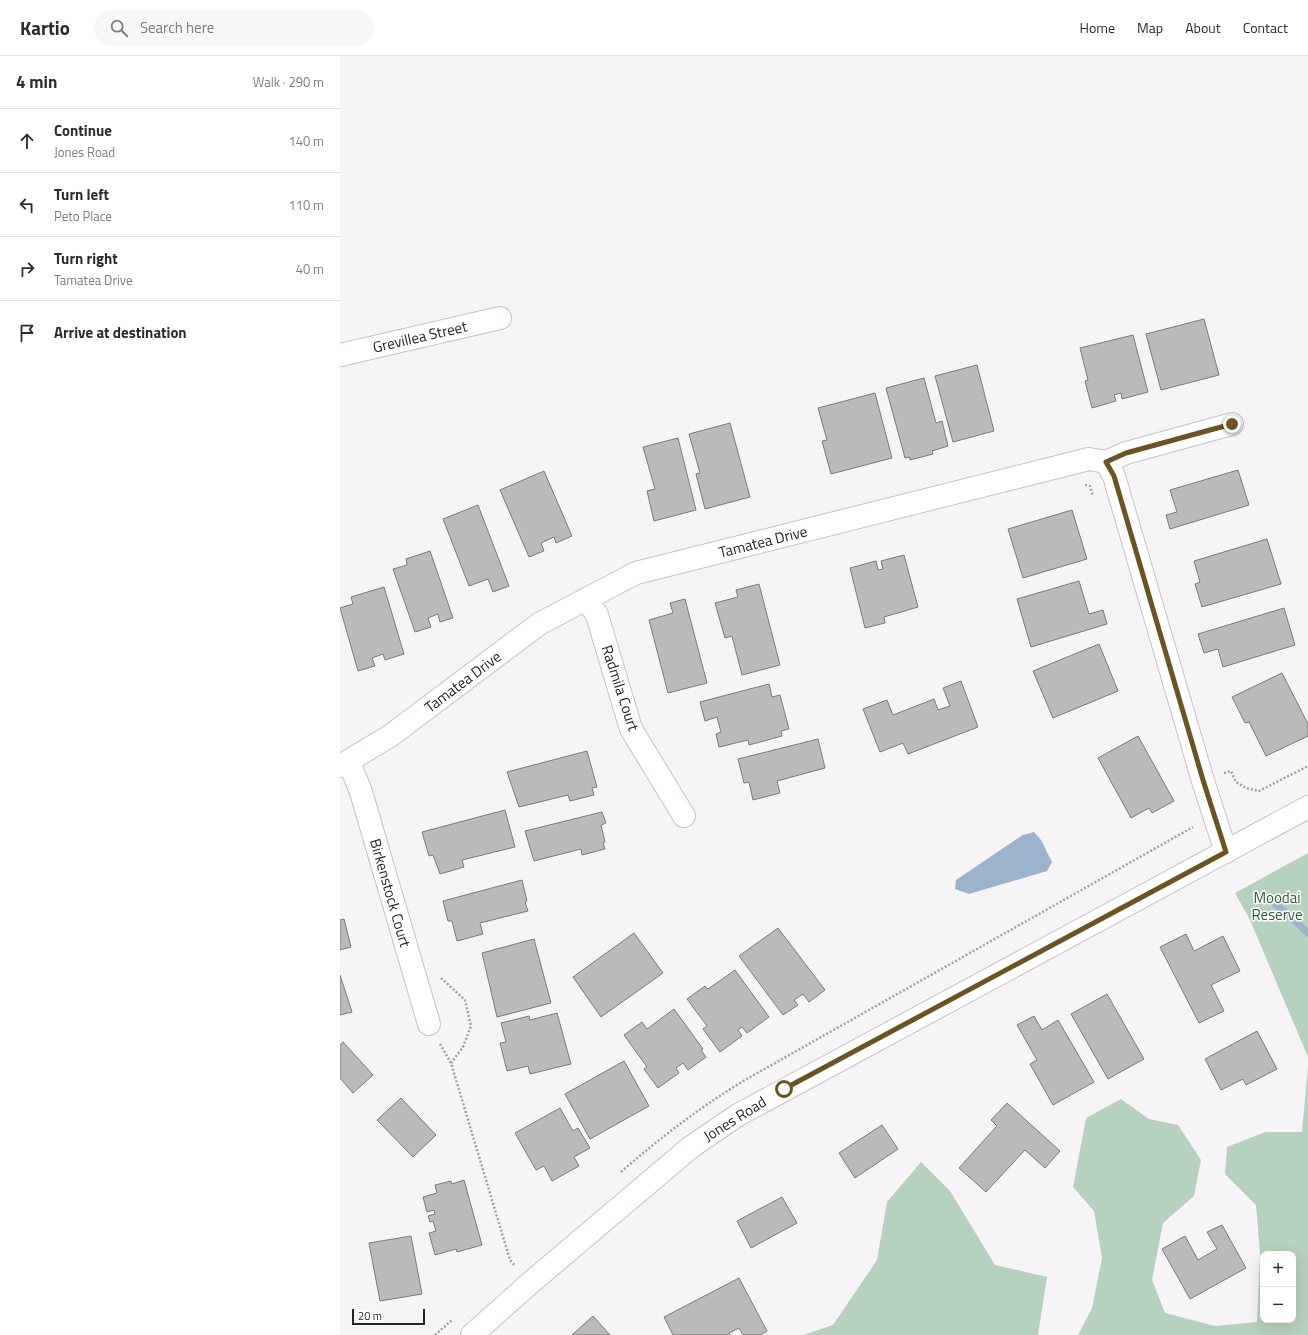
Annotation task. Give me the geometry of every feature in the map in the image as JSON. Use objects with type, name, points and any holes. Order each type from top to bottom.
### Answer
[{"type":"street","name":"Grevillea Street","points":[[340,355],[500,318]]},
{"type":"street","points":[[1218,856],[1203,780],[1114,476],[1106,462],[1126,453],[1232,424]]},
{"type":"street","name":"Tamatea Drive","points":[[344,764],[390,736],[539,624],[636,574],[1089,459],[1106,462]]},
{"type":"street","name":"Radmila Court","points":[[586,599],[597,616],[631,729],[684,816]]},
{"type":"street","name":"Birkenstock Court","points":[[344,764],[361,792],[429,1024]]},
{"type":"street","name":"Jones Road","points":[[472,1335],[529,1284],[691,1147],[738,1115],[1308,808]]},
{"type":"path","points":[[1083,485],[1090,486],[1095,501]]},
{"type":"path","points":[[1203,780],[1231,771],[1236,782],[1246,788],[1259,791],[1308,766]]},
{"type":"path","points":[[1195,826],[1218,856]]},
{"type":"path","points":[[440,977],[465,1000],[471,1026],[463,1047],[451,1064]]},
{"type":"path","points":[[429,1024],[451,1064],[510,1260],[529,1284]]},
{"type":"green space","name":"Moodai Reserve","points":[[1308,853],[1308,1057],[1250,920],[1235,893]]},
{"type":"green space","points":[[1308,1066],[1308,1335],[1078,1335],[1092,1308],[1102,1258],[1094,1211],[1073,1187],[1086,1118],[1121,1099],[1149,1119],[1178,1125],[1201,1160],[1194,1196],[1163,1223],[1152,1280],[1165,1313],[1215,1326],[1257,1322],[1260,1254],[1256,1205],[1225,1174],[1227,1147],[1265,1132],[1302,1132]]},
{"type":"green space","points":[[921,1162],[950,1191],[995,1265],[1047,1277],[1038,1335],[803,1335],[833,1325],[877,1260],[887,1202]]},
{"type":"water","points":[[1034,832],[1041,840],[1052,862],[1047,871],[969,894],[955,889],[956,880],[1023,835]]},
{"type":"building","points":[[1204,319],[1219,375],[1161,390],[1146,334]]},
{"type":"building","points":[[1133,335],[1148,392],[1122,399],[1121,393],[1114,395],[1116,401],[1092,408],[1085,381],[1088,380],[1080,348]]},
{"type":"building","points":[[977,365],[994,431],[953,442],[935,376]]},
{"type":"building","points":[[924,378],[936,423],[942,421],[948,446],[932,451],[933,454],[910,460],[910,457],[905,458],[886,388]]},
{"type":"building","points":[[875,393],[892,458],[831,474],[822,441],[827,440],[818,408]]},
{"type":"building","points":[[730,423],[750,497],[705,509],[696,474],[700,473],[689,434]]},
{"type":"building","points":[[678,438],[696,510],[654,521],[647,491],[655,489],[643,447]]},
{"type":"building","points":[[1238,470],[1249,505],[1170,529],[1166,515],[1177,512],[1170,490]]},
{"type":"building","points":[[544,471],[572,536],[556,543],[554,537],[541,543],[544,551],[529,557],[500,490]]},
{"type":"building","points":[[478,505],[509,586],[493,592],[488,579],[469,586],[443,519]]},
{"type":"building","points":[[1072,510],[1087,559],[1023,578],[1008,529]]},
{"type":"building","points":[[1267,539],[1281,584],[1202,607],[1195,584],[1200,582],[1194,561]]},
{"type":"building","points":[[430,551],[453,618],[440,622],[438,614],[428,618],[431,627],[415,632],[393,569],[407,565],[406,559]]},
{"type":"building","points":[[904,555],[918,607],[884,617],[885,623],[865,628],[850,568],[876,561],[878,570],[883,569],[881,561]]},
{"type":"building","points":[[1079,581],[1089,614],[1103,610],[1107,624],[1031,647],[1017,599]]},
{"type":"building","points":[[759,584],[780,665],[742,675],[732,636],[725,638],[715,603],[738,597],[736,590]]},
{"type":"building","points":[[384,587],[404,654],[385,660],[383,654],[372,658],[375,666],[358,671],[340,608],[353,604],[351,597]]},
{"type":"building","points":[[685,599],[707,683],[668,693],[649,620],[673,613],[670,603]]},
{"type":"building","points":[[1284,608],[1295,645],[1223,667],[1218,649],[1204,653],[1198,634]]},
{"type":"building","points":[[1099,644],[1118,691],[1053,718],[1033,671]]},
{"type":"building","points":[[1282,673],[1308,724],[1308,736],[1266,756],[1249,722],[1245,723],[1232,697]]},
{"type":"building","points":[[961,681],[978,727],[908,754],[903,743],[880,752],[863,709],[887,700],[893,715],[934,699],[938,710],[950,706],[943,688]]},
{"type":"building","points":[[769,684],[772,697],[780,695],[789,729],[781,731],[782,736],[749,745],[748,740],[719,747],[716,734],[721,732],[717,717],[705,721],[700,702]]},
{"type":"building","points":[[1138,736],[1174,801],[1152,813],[1149,808],[1131,818],[1098,758]]},
{"type":"building","points":[[818,739],[825,768],[777,781],[780,793],[753,800],[749,782],[744,783],[738,759]]},
{"type":"building","points":[[587,751],[597,787],[592,788],[594,795],[570,801],[568,795],[519,807],[507,772]]},
{"type":"building","points":[[505,810],[515,847],[462,860],[464,867],[440,874],[433,855],[429,856],[422,832]]},
{"type":"building","points":[[602,812],[606,823],[601,825],[605,849],[582,855],[581,849],[534,861],[525,831]]},
{"type":"building","points":[[522,880],[527,901],[525,902],[528,911],[480,923],[483,934],[457,941],[452,921],[448,921],[443,901]]},
{"type":"building","points":[[344,919],[351,947],[340,950],[340,920]]},
{"type":"building","points":[[778,928],[825,990],[809,1002],[803,994],[794,1000],[798,1005],[783,1015],[739,956]]},
{"type":"building","points":[[634,933],[663,973],[601,1017],[573,977]]},
{"type":"building","points":[[1186,934],[1194,951],[1223,936],[1240,971],[1211,985],[1224,1011],[1199,1023],[1160,947]]},
{"type":"building","points":[[534,939],[551,1003],[497,1017],[482,953]]},
{"type":"building","points":[[735,970],[769,1017],[747,1033],[742,1027],[738,1030],[742,1036],[720,1052],[703,1029],[707,1026],[687,999],[705,986],[708,989]]},
{"type":"building","points":[[340,975],[352,1012],[340,1015]]},
{"type":"building","points":[[1107,994],[1144,1059],[1108,1079],[1071,1014]]},
{"type":"building","points":[[674,1009],[703,1049],[701,1050],[706,1057],[688,1070],[683,1063],[676,1068],[679,1073],[658,1088],[644,1069],[647,1067],[624,1035],[642,1022],[647,1029]]},
{"type":"building","points":[[557,1013],[571,1064],[530,1074],[528,1066],[507,1071],[500,1043],[506,1042],[501,1023],[529,1016],[530,1020]]},
{"type":"building","points":[[1034,1016],[1042,1030],[1058,1020],[1094,1082],[1053,1105],[1030,1064],[1037,1060],[1017,1025]]},
{"type":"building","points":[[1257,1031],[1277,1069],[1246,1085],[1243,1079],[1221,1090],[1205,1059]]},
{"type":"building","points":[[343,1042],[373,1075],[353,1093],[340,1078],[340,1045]]},
{"type":"building","points":[[624,1061],[649,1106],[590,1139],[565,1094]]},
{"type":"building","points":[[401,1098],[436,1135],[413,1157],[377,1120]]},
{"type":"building","points":[[1007,1103],[1060,1151],[1045,1168],[1025,1150],[986,1192],[959,1168],[997,1126],[991,1120]]},
{"type":"building","points":[[560,1108],[573,1131],[578,1128],[590,1148],[574,1157],[579,1166],[552,1181],[544,1166],[536,1170],[515,1133]]},
{"type":"building","points":[[882,1125],[898,1149],[855,1178],[839,1153]]},
{"type":"building","points":[[464,1180],[482,1245],[457,1252],[456,1249],[435,1255],[429,1233],[436,1231],[433,1221],[430,1222],[428,1216],[435,1214],[434,1210],[427,1212],[423,1197],[437,1193],[435,1185],[451,1181],[452,1184]]},
{"type":"building","points":[[782,1197],[797,1223],[751,1248],[737,1221]]},
{"type":"building","points":[[1222,1225],[1246,1268],[1190,1299],[1162,1249],[1185,1236],[1198,1260],[1217,1249],[1207,1232]]},
{"type":"building","points":[[411,1236],[422,1294],[380,1301],[369,1243]]},
{"type":"building","points":[[739,1278],[767,1331],[760,1335],[743,1335],[739,1328],[729,1333],[730,1335],[673,1335],[664,1317]]},
{"type":"building","points":[[593,1316],[610,1335],[572,1335]]},
{"type":"waterway","points":[[1269,898],[1308,933]]},
{"type":"route","points":[[784,1089],[1226,852],[1203,780],[1114,476],[1106,462],[1126,453],[1232,424]]}]
